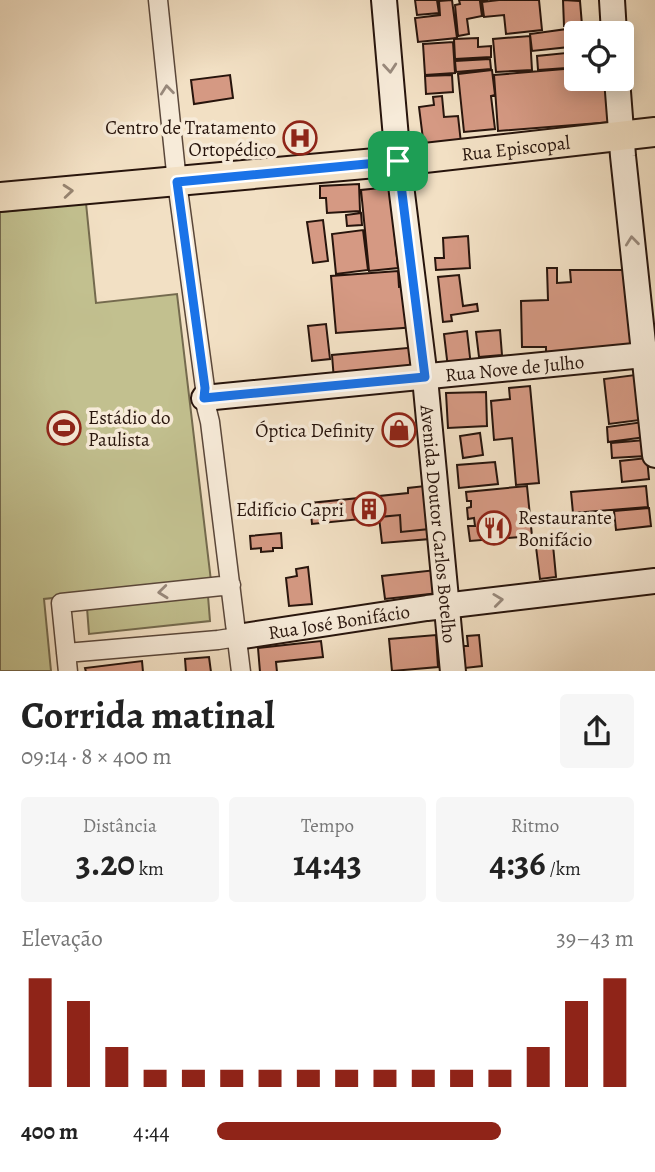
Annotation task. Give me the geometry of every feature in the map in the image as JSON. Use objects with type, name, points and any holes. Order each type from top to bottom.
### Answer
[{"type":"main road","name":"Avenida Doutor Carlos Botelho","points":[[384,0],[398,161],[425,377],[453,671]]},
{"type":"main road","points":[[612,0],[613,21]]},
{"type":"main road","points":[[618,91],[621,136],[649,354],[655,455]]},
{"type":"main road","name":"Rua Episcopal","points":[[0,197],[398,161],[655,132]]},
{"type":"main road","name":"Rua Nove de Julho","points":[[204,398],[649,354]]},
{"type":"main road","name":"Rua José Bonifácio","points":[[237,637],[447,606],[655,581]]},
{"type":"street","points":[[158,0],[177,182],[205,388],[204,398],[211,422],[241,671]]},
{"type":"street","name":"Rua José Bonifácio","points":[[231,585],[61,603],[67,662],[237,637]]},
{"type":"shaded area","points":[[86,203],[96,303],[177,294],[211,581],[44,599],[51,671],[0,671],[0,212]]},
{"type":"shaded area","points":[[208,596],[210,621],[89,634],[87,608]]},
{"type":"building","points":[[415,0],[437,0],[439,13],[417,15]]},
{"type":"building","points":[[452,0],[457,38],[418,42],[415,18],[440,15],[439,1]]},
{"type":"building","points":[[459,0],[488,0],[480,1],[482,16],[467,19],[469,34],[458,36],[455,5],[460,4]]},
{"type":"building","points":[[539,0],[542,30],[506,34],[504,15],[484,17],[482,2]]},
{"type":"building","points":[[563,0],[580,1],[582,21],[564,21],[564,26]]},
{"type":"building","points":[[564,29],[564,48],[532,51],[530,34]]},
{"type":"building","points":[[530,36],[532,70],[496,72],[493,39]]},
{"type":"building","points":[[478,38],[478,47],[491,46],[491,57],[455,59],[454,39]]},
{"type":"building","points":[[453,42],[455,73],[425,75],[423,44]]},
{"type":"building","points":[[564,53],[564,68],[538,70],[537,56]]},
{"type":"building","points":[[490,59],[491,69],[456,72],[455,61]]},
{"type":"building","points":[[564,69],[564,91],[610,91],[612,122],[498,131],[494,75]]},
{"type":"building","points":[[492,70],[495,95],[491,96],[495,129],[464,132],[458,74]]},
{"type":"building","points":[[230,75],[233,98],[194,104],[191,80]]},
{"type":"building","points":[[452,75],[453,92],[426,94],[425,76]]},
{"type":"building","points":[[442,96],[444,117],[458,116],[461,143],[424,147],[419,107],[434,105],[433,97]]},
{"type":"building","points":[[359,184],[360,211],[327,213],[326,198],[320,198],[320,186]]},
{"type":"building","points":[[390,187],[398,268],[369,271],[361,190]]},
{"type":"building","points":[[361,213],[362,225],[347,226],[346,215]]},
{"type":"building","points":[[323,220],[328,261],[313,263],[307,222]]},
{"type":"building","points":[[363,230],[368,270],[336,274],[332,234]]},
{"type":"building","points":[[468,236],[470,268],[436,270],[435,258],[444,258],[443,238]]},
{"type":"building","points":[[547,268],[557,268],[557,283],[571,282],[570,270],[633,270],[639,343],[546,357],[546,347],[522,347],[521,301],[548,300]]},
{"type":"building","points":[[398,271],[399,287],[409,286],[416,327],[336,333],[331,276]]},
{"type":"building","points":[[459,275],[463,306],[477,304],[478,311],[451,315],[452,321],[443,322],[438,277]]},
{"type":"building","points":[[326,324],[330,359],[312,361],[308,326]]},
{"type":"building","points":[[500,330],[502,355],[479,357],[476,332]]},
{"type":"building","points":[[467,331],[471,366],[448,368],[444,334]]},
{"type":"building","points":[[418,347],[420,372],[334,380],[332,355]]},
{"type":"building","points":[[635,375],[640,420],[609,424],[604,379]]},
{"type":"building","points":[[530,386],[539,483],[516,485],[512,438],[494,440],[491,401],[510,399],[509,388]]},
{"type":"building","points":[[486,392],[487,426],[448,428],[446,393]]},
{"type":"building","points":[[643,422],[646,437],[608,442],[607,427]]},
{"type":"building","points":[[480,433],[483,455],[463,458],[460,436]]},
{"type":"building","points":[[645,440],[646,456],[612,458],[611,443]]},
{"type":"building","points":[[647,458],[649,479],[622,482],[620,461]]},
{"type":"building","points":[[495,462],[498,484],[459,488],[457,465]]},
{"type":"building","name":"Edifício Capri","points":[[425,486],[429,529],[401,532],[400,515],[312,524],[310,503],[408,493],[408,488]]},
{"type":"building","points":[[527,486],[532,536],[470,541],[468,526],[475,526],[474,518],[468,519],[467,508],[471,507],[471,501],[467,501],[466,492]]},
{"type":"building","points":[[646,486],[648,507],[573,513],[571,492]]},
{"type":"building","points":[[649,508],[651,526],[616,530],[614,511]]},
{"type":"building","points":[[400,515],[401,532],[429,529],[430,539],[382,543],[379,517]]},
{"type":"building","points":[[281,533],[282,548],[261,552],[261,548],[251,549],[250,536]]},
{"type":"building","points":[[553,545],[556,577],[540,579],[536,547]]},
{"type":"building","points":[[308,567],[312,604],[289,606],[286,578],[297,576],[296,569]]},
{"type":"building","points":[[436,570],[439,593],[385,599],[382,576]]},
{"type":"building","points":[[436,635],[438,667],[392,671],[389,639]]},
{"type":"building","points":[[479,635],[482,666],[465,668],[463,646],[468,646],[467,636]]},
{"type":"building","points":[[321,641],[323,657],[276,662],[277,671],[260,671],[258,648]]},
{"type":"building","points":[[209,657],[211,671],[186,671],[185,659]]},
{"type":"building","points":[[142,661],[143,671],[86,671],[85,668]]},
{"type":"place","name":"Centro de Tratamento Ortopédico","points":[[300,138]]},
{"type":"place","name":"Estádio do Paulista","points":[[64,428]]},
{"type":"place","name":"Óptica Definity","points":[[399,430]]},
{"type":"place","name":"Edifício Capri","points":[[369,509]]},
{"type":"place","name":"Restaurante Bonifácio","points":[[494,528]]},
{"type":"route","points":[[398,161],[425,377],[204,398],[205,388],[177,182],[398,161]]}]
